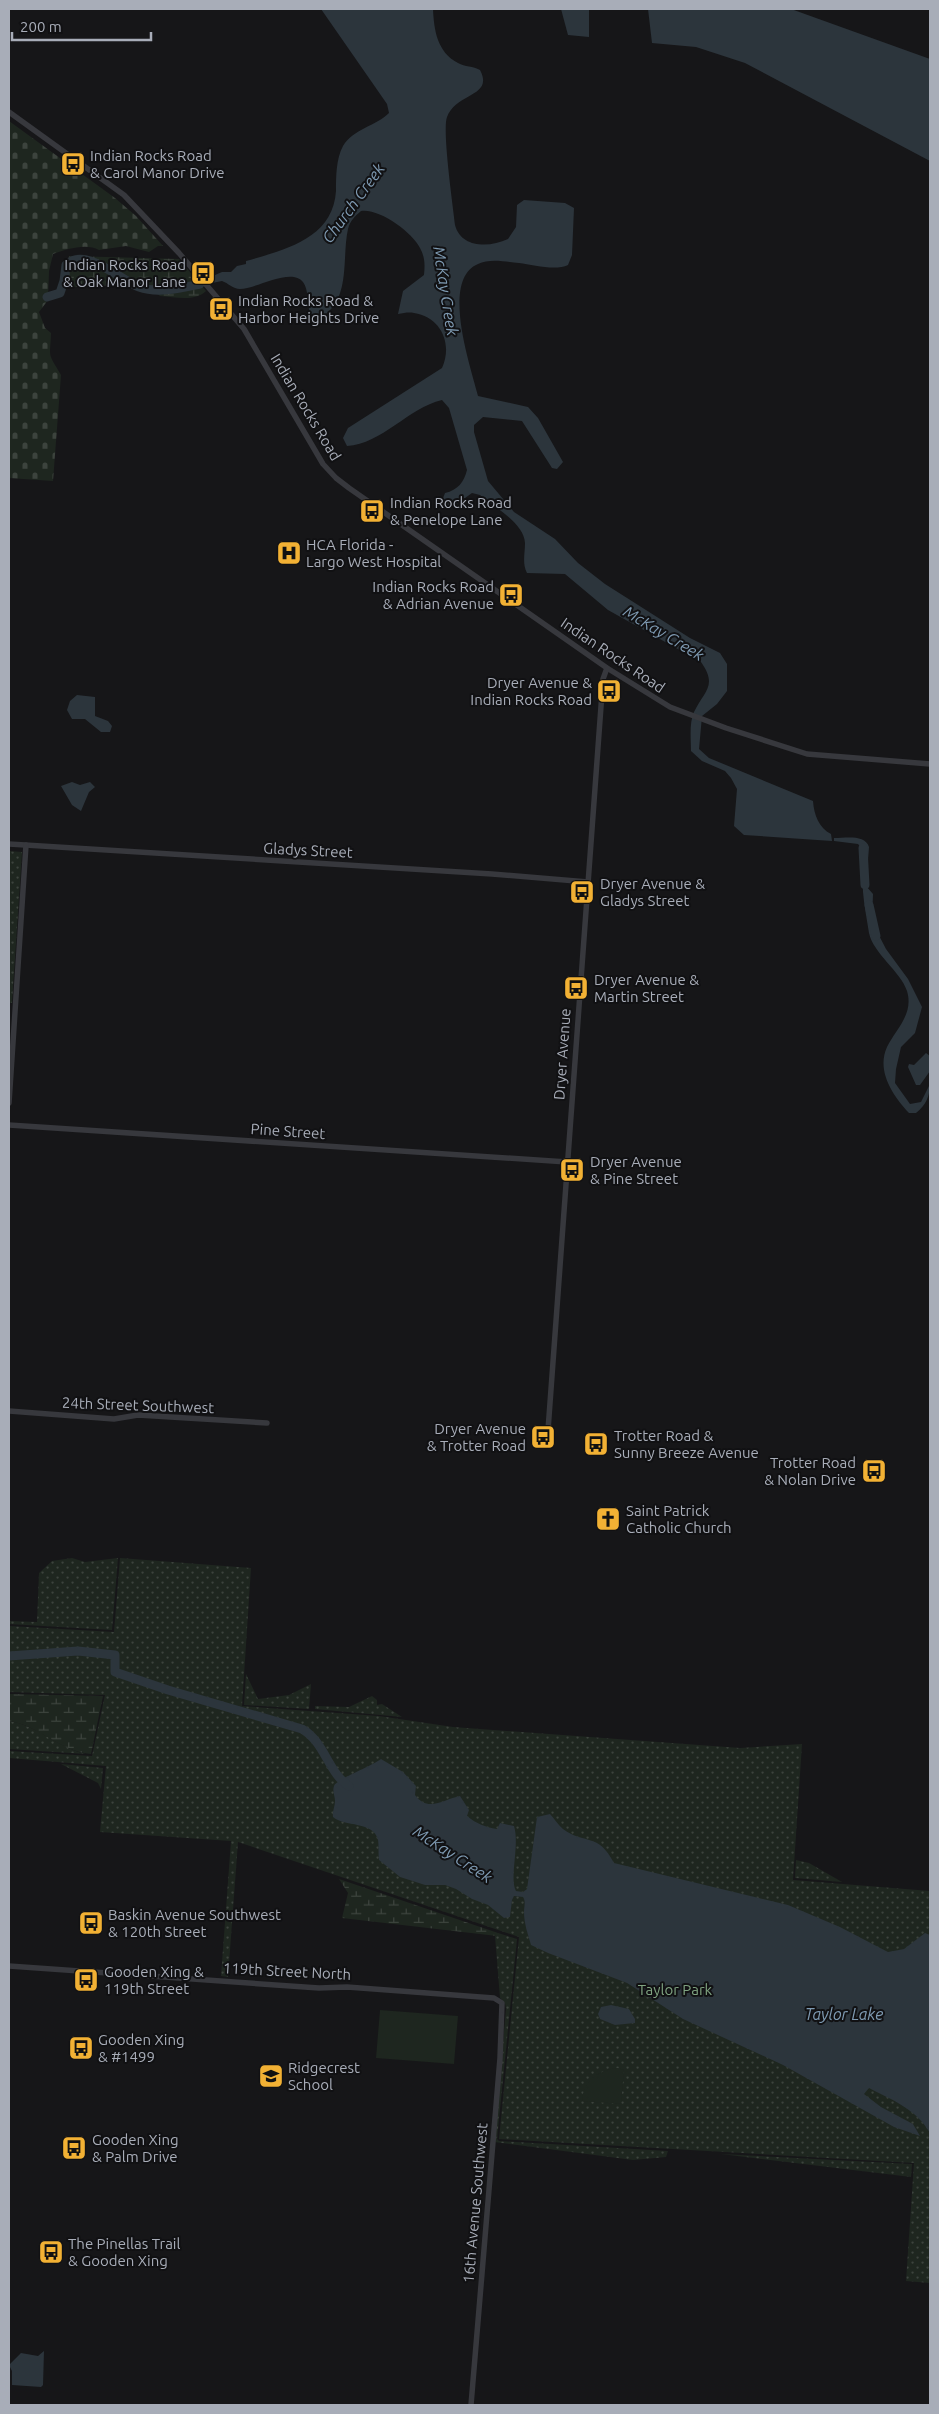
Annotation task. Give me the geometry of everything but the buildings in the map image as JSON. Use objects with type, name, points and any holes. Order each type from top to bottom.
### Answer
[{"type":"street","name":"Indian Rocks Road","points":[[9,112],[124,195],[179,253],[244,329],[323,464],[336,478],[607,668],[670,707],[702,720],[795,751],[818,756],[930,764]]},
{"type":"street","name":"Dryer Avenue","points":[[547,1444],[588,882],[604,679],[607,668]]},
{"type":"street","name":"Gladys Street","points":[[9,844],[492,874],[588,882]]},
{"type":"street","points":[[9,1103],[26,845]]},
{"type":"street","name":"Pine Street","points":[[9,1125],[567,1162]]},
{"type":"street","name":"24th Street Southwest","points":[[9,1411],[114,1419],[138,1415],[267,1423]]},
{"type":"street","name":"119th Street North","points":[[9,1966],[319,1988],[348,1987],[484,1997],[494,1998],[502,2003]]},
{"type":"street","name":"16th Avenue Southwest","points":[[470,2405],[500,2058],[502,2003]]},
{"type":"green space","points":[[9,121],[115,198],[136,216],[163,246],[158,246],[149,252],[126,246],[99,250],[83,247],[53,254],[49,271],[48,300],[39,312],[45,328],[51,333],[50,355],[61,375],[53,481],[9,478]]},
{"type":"green space","points":[[69,256],[179,259],[206,291],[196,297],[184,298],[160,296],[152,291],[130,286],[67,287]]},
{"type":"green space","points":[[9,851],[22,852],[12,1003],[9,1003]]},
{"type":"green space","points":[[72,1558],[85,1562],[118,1558],[112,1630],[9,1624],[9,1621],[37,1622],[39,1573],[52,1561]]},
{"type":"green space","name":"Taylor Park","points":[[120,1558],[251,1568],[242,1706],[379,1716],[453,1727],[740,1748],[802,1744],[793,1880],[930,1891],[930,2283],[906,2281],[914,2163],[499,2139],[519,1937],[238,1842],[228,1977],[221,1976],[231,1841],[100,1832],[106,1766],[9,1758],[9,1751],[92,1756],[105,1695],[9,1692],[9,1626],[114,1632]]},
{"type":"green space","points":[[246,1674],[258,1699],[289,1695],[311,1684],[309,1709],[244,1705]]},
{"type":"green space","points":[[9,1694],[103,1696],[91,1754],[70,1749],[20,1723],[9,1721]]},
{"type":"green space","points":[[372,1696],[377,1700],[377,1705],[382,1704],[402,1717],[315,1709],[315,1706],[349,1707]]},
{"type":"green space","points":[[9,1721],[29,1727],[66,1747],[86,1754],[9,1749]]},
{"type":"green space","points":[[61,1764],[103,1768],[101,1789],[98,1783]]},
{"type":"green space","points":[[796,1860],[809,1863],[842,1882],[795,1878]]},
{"type":"green space","points":[[339,1879],[498,1933],[497,1936],[342,1918],[348,1893]]},
{"type":"green space","points":[[498,1933],[517,1939],[497,2139],[499,2141],[668,2151],[666,2157],[633,2160],[494,2142],[506,2009],[505,2003],[500,1998],[495,1936]]},
{"type":"green space","points":[[380,2010],[458,2016],[454,2064],[376,2058]]},
{"type":"green space","points":[[617,2068],[624,2070],[621,2104],[582,2101],[585,2088],[593,2078],[604,2071]]},
{"type":"green space","points":[[721,2154],[912,2164],[911,2177]]},
{"type":"water","points":[[321,9],[433,9],[434,25],[438,40],[445,53],[458,63],[480,70],[483,79],[482,85],[452,109],[447,117],[446,125],[455,225],[458,233],[463,238],[469,242],[484,245],[508,239],[516,227],[517,205],[524,200],[565,203],[574,208],[572,255],[568,265],[551,268],[504,261],[483,262],[467,273],[461,287],[459,305],[461,325],[478,396],[528,407],[538,418],[563,462],[557,469],[552,468],[522,421],[483,417],[474,425],[474,432],[488,481],[514,512],[555,539],[578,563],[605,584],[690,638],[720,653],[727,664],[727,691],[717,704],[702,716],[699,749],[709,758],[813,801],[818,820],[823,828],[831,834],[832,841],[744,835],[734,826],[737,789],[731,778],[725,771],[702,761],[691,751],[692,716],[709,683],[706,670],[701,662],[608,610],[565,574],[527,573],[524,562],[525,543],[520,529],[480,495],[472,493],[458,503],[446,507],[442,501],[445,493],[460,485],[467,470],[449,408],[442,400],[418,410],[372,439],[360,444],[347,446],[343,438],[348,428],[442,368],[445,359],[445,341],[438,326],[431,320],[414,313],[398,314],[403,291],[424,275],[423,255],[420,248],[403,228],[377,213],[368,211],[361,211],[351,221],[346,240],[344,274],[339,296],[325,315],[316,316],[310,313],[305,285],[298,278],[282,278],[240,289],[222,281],[212,283],[208,278],[222,272],[231,272],[237,266],[246,264],[246,261],[290,247],[316,231],[326,221],[333,207],[336,191],[336,174],[343,146],[347,140],[389,113],[387,104]]},
{"type":"water","points":[[561,9],[589,9],[589,37],[568,35]]},
{"type":"water","points":[[648,9],[791,9],[930,59],[930,161],[745,63],[696,47],[652,43]]},
{"type":"water","points":[[77,695],[95,697],[95,716],[108,721],[112,726],[110,732],[101,732],[85,719],[72,719],[67,710],[70,701]]},
{"type":"water","points":[[72,782],[80,785],[90,782],[95,787],[89,792],[81,811],[72,805],[61,786]]},
{"type":"water","points":[[834,838],[859,838],[867,843],[869,847],[866,886],[873,894],[872,922],[886,949],[908,979],[922,1007],[915,1033],[901,1047],[895,1083],[910,1104],[921,1102],[930,1084],[927,1100],[916,1113],[909,1113],[897,1099],[888,1083],[884,1065],[887,1047],[906,1014],[909,999],[907,991],[899,977],[876,948],[869,933],[863,892],[865,861],[862,849],[858,844],[834,841]]},
{"type":"water","points":[[926,1053],[930,1056],[930,1071],[920,1085],[916,1085],[908,1067],[909,1064],[914,1065]]},
{"type":"water","name":"Taylor Lake","points":[[381,1759],[403,1772],[416,1786],[415,1795],[425,1803],[436,1803],[460,1796],[469,1810],[467,1816],[478,1823],[497,1829],[500,1823],[514,1826],[516,1842],[514,1885],[516,1891],[523,1892],[527,1889],[537,1817],[550,1814],[559,1826],[571,1834],[597,1843],[608,1853],[614,1863],[788,1905],[840,1927],[888,1952],[904,1949],[925,1933],[930,1935],[930,2133],[911,2112],[869,2088],[864,2094],[881,2107],[913,2124],[920,2136],[894,2127],[783,2065],[683,2019],[627,1983],[531,1945],[526,1929],[525,1902],[523,1897],[514,1896],[510,1917],[504,1918],[488,1905],[472,1899],[456,1889],[445,1885],[425,1885],[400,1877],[379,1860],[378,1840],[371,1830],[333,1817],[335,1801],[333,1788],[336,1783]]},
{"type":"water","points":[[611,2005],[629,2009],[635,2019],[635,2023],[615,2025],[600,2019],[598,2014],[601,2007]]},
{"type":"water","points":[[44,2351],[43,2385],[41,2387],[12,2385],[12,2371],[9,2365],[21,2353],[38,2356]]},
{"type":"waterway","name":"Church Creek","points":[[47,297],[60,293],[66,265],[74,260],[83,259],[102,266],[131,283],[146,289],[170,290],[200,284]]},
{"type":"waterway","name":"McKay Creek","points":[[863,848],[865,885]]},
{"type":"waterway","name":"McKay Creek","points":[[869,905],[876,936]]},
{"type":"waterway","name":"McKay Creek","points":[[9,1656],[78,1651],[115,1655],[115,1672],[168,1690],[302,1729],[316,1742],[336,1773],[349,1786]]},
{"type":"place","name":"Indian Rocks Road & Carol Manor Drive","points":[[73,164]]},
{"type":"place","name":"Indian Rocks Road & Oak Manor Lane","points":[[203,273]]},
{"type":"place","name":"Indian Rocks Road & Harbor Heights Drive","points":[[221,309]]},
{"type":"place","name":"Indian Rocks Road & Penelope Lane","points":[[372,511]]},
{"type":"place","name":"HCA Florida - Largo West Hospital","points":[[289,553]]},
{"type":"place","name":"Indian Rocks Road & Adrian Avenue","points":[[511,595]]},
{"type":"place","name":"Dryer Avenue & Indian Rocks Road","points":[[609,691]]},
{"type":"place","name":"Dryer Avenue & Gladys Street","points":[[582,892]]},
{"type":"place","name":"Dryer Avenue & Martin Street","points":[[576,988]]},
{"type":"place","name":"Dryer Avenue & Pine Street","points":[[572,1170]]},
{"type":"place","name":"Dryer Avenue & Trotter Road","points":[[543,1437]]},
{"type":"place","name":"Trotter Road & Sunny Breeze Avenue","points":[[596,1444]]},
{"type":"place","name":"Trotter Road & Nolan Drive","points":[[874,1471]]},
{"type":"place","name":"Saint Patrick Catholic Church","points":[[608,1519]]},
{"type":"place","name":"Baskin Avenue Southwest & 120th Street","points":[[91,1923]]},
{"type":"place","name":"Gooden Xing & 119th Street","points":[[86,1980]]},
{"type":"place","name":"Gooden Xing & #1499","points":[[81,2048]]},
{"type":"place","name":"Ridgecrest School","points":[[271,2076]]},
{"type":"place","name":"Gooden Xing & Palm Drive","points":[[74,2148]]},
{"type":"place","name":"The Pinellas Trail & Gooden Xing","points":[[51,2252]]}]
